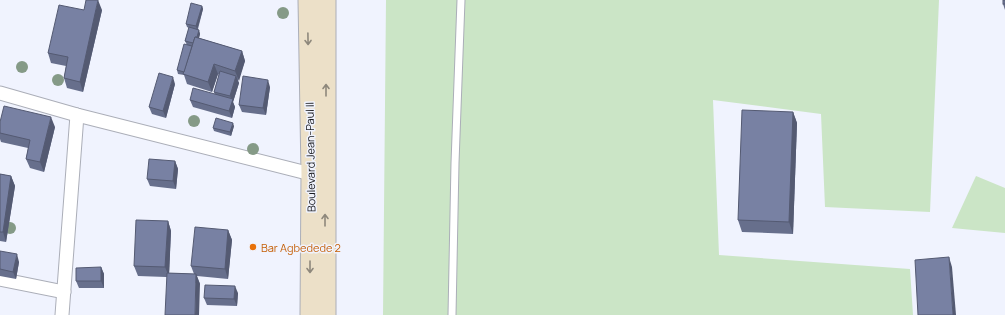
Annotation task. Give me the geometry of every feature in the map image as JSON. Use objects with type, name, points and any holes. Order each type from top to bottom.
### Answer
[{"type":"main road","name":"Boulevard Jean-Paul II","points":[[308,0],[311,174],[310,315]]},
{"type":"main road","name":"Boulevard Jean-Paul II","points":[[326,0],[326,315]]},
{"type":"street","points":[[0,94],[311,174]]},
{"type":"street","points":[[62,315],[77,115]]},
{"type":"street","points":[[0,280],[64,292]]},
{"type":"lane","points":[[452,315],[455,163],[461,0]]},
{"type":"green space","points":[[386,0],[939,0],[930,212],[825,207],[821,114],[713,100],[719,255],[910,269],[913,315],[383,315]]},
{"type":"green space","points":[[976,176],[1005,188],[1005,233],[952,228]]},
{"type":"building","points":[[86,0],[98,0],[80,82],[64,78],[68,57],[48,53],[59,5],[84,10]]},
{"type":"building","points":[[191,3],[202,6],[196,26],[186,24]]},
{"type":"building","points":[[189,27],[199,30],[193,43],[185,41]]},
{"type":"building","points":[[195,37],[242,51],[235,71],[214,64],[208,82],[183,74]]},
{"type":"building","points":[[184,44],[192,46],[184,72],[177,70]]},
{"type":"building","points":[[220,71],[236,76],[230,96],[214,92]]},
{"type":"building","points":[[159,73],[173,77],[163,111],[149,107]]},
{"type":"building","points":[[243,76],[268,80],[263,108],[239,105]]},
{"type":"building","points":[[193,88],[233,99],[229,111],[190,100]]},
{"type":"building","points":[[4,106],[51,117],[40,162],[26,159],[30,140],[0,133],[0,122]]},
{"type":"building","points":[[742,110],[793,112],[789,222],[738,220]]},
{"type":"building","points":[[216,118],[233,123],[230,132],[213,128]]},
{"type":"building","points":[[149,159],[175,161],[173,181],[147,179]]},
{"type":"building","points":[[0,174],[11,176],[3,232],[0,232]]},
{"type":"building","points":[[136,220],[168,221],[165,267],[134,266]]},
{"type":"building","points":[[195,227],[228,230],[225,269],[191,266]]},
{"type":"building","points":[[0,251],[17,254],[13,272],[0,269]]},
{"type":"building","points":[[949,257],[953,315],[918,315],[915,260]]},
{"type":"building","points":[[101,267],[101,281],[76,281],[76,268]]},
{"type":"building","points":[[167,273],[196,274],[195,315],[165,315]]},
{"type":"building","points":[[205,285],[235,286],[234,299],[204,298]]},
{"type":"place","name":"Bar Agbedede 2","points":[[253,247]]}]
